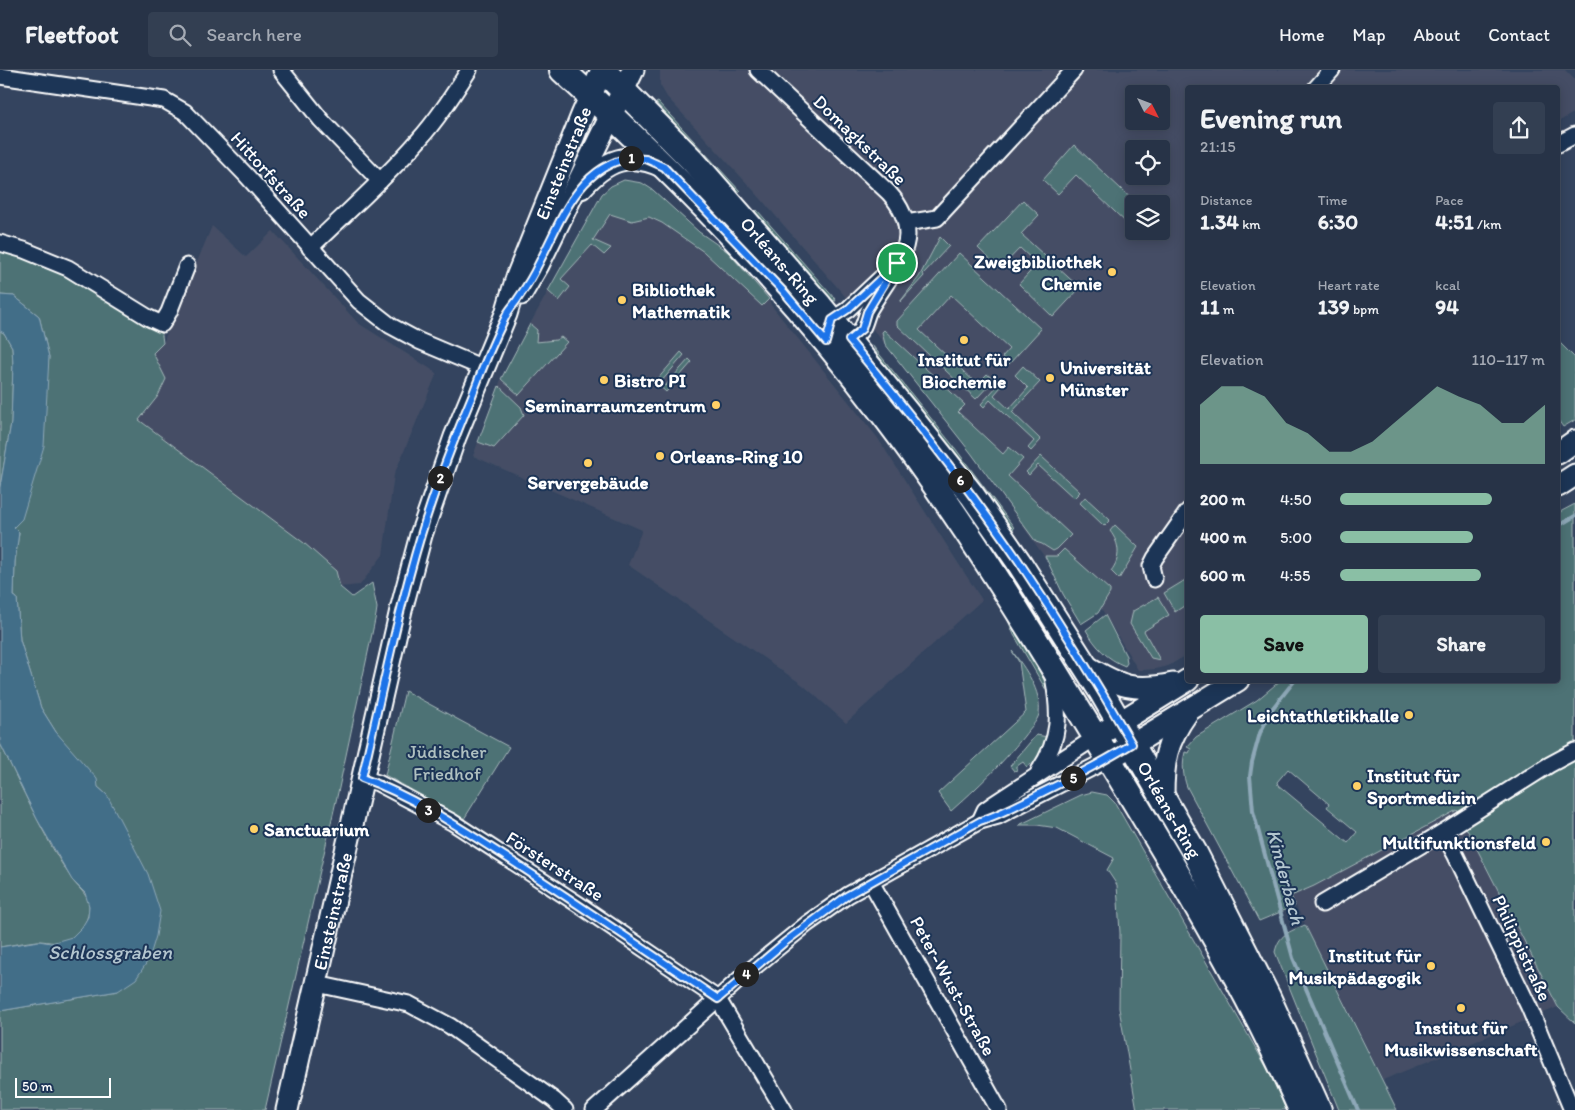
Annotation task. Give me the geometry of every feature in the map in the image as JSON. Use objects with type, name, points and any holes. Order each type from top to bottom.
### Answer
[{"type":"main road","name":"Orléans-Ring","points":[[562,70],[664,167],[784,292],[842,333],[883,414],[935,485],[1050,662],[1147,822],[1228,962],[1301,1110]]},
{"type":"main road","name":"Orléans-Ring","points":[[603,70],[628,80],[693,161],[842,333],[972,496],[1018,561],[1086,666],[1164,796],[1239,937],[1284,1030],[1319,1110]]},
{"type":"main road","name":"Einsteinstraße","points":[[287,1110],[401,610],[421,535],[455,437],[506,314],[517,277],[590,96],[603,70]]},
{"type":"main road","name":"Einsteinstraße","points":[[506,314],[529,282],[538,265],[628,80]]},
{"type":"main road","points":[[567,206],[588,180],[611,163],[638,158],[664,167]]},
{"type":"main road","points":[[1560,452],[1575,441]]},
{"type":"main road","points":[[1560,485],[1575,475]]},
{"type":"main road","points":[[1086,666],[1114,682],[1138,688],[1154,688],[1185,681]]},
{"type":"main road","points":[[1096,737],[1185,682]]},
{"type":"main road","points":[[1108,758],[1233,683]]},
{"type":"main road","points":[[1164,796],[1164,761],[1167,748],[1173,732],[1190,708]]},
{"type":"street","points":[[281,70],[321,120],[380,181]]},
{"type":"street","points":[[310,248],[380,181],[430,126],[469,70]]},
{"type":"street","name":"Domagkstraße","points":[[758,70],[889,193],[898,205],[906,223]]},
{"type":"street","points":[[842,333],[867,312],[897,263],[905,248],[906,223],[937,218],[1074,70]]},
{"type":"street","points":[[1319,85],[1332,70]]},
{"type":"street","name":"Hittorfstraße","points":[[0,76],[164,100],[185,112],[246,175],[359,301],[391,326],[419,341],[483,368]]},
{"type":"street","points":[[1560,143],[1575,135]]},
{"type":"street","points":[[0,243],[24,250],[68,268],[162,324],[169,312],[187,266]]},
{"type":"street","points":[[842,333],[847,310],[897,263]]},
{"type":"street","points":[[1154,579],[1152,566],[1155,558],[1185,514]]},
{"type":"street","points":[[1036,776],[1053,748],[1057,726],[1057,700],[1050,662]]},
{"type":"street","points":[[980,821],[985,810],[1096,737]]},
{"type":"street","points":[[1322,904],[1575,751]]},
{"type":"street","points":[[594,1110],[718,999],[807,924],[848,895],[980,821],[998,816],[1108,758]]},
{"type":"street","name":"Försterstraße","points":[[362,778],[378,784],[452,822],[578,904],[718,999]]},
{"type":"street","name":"Philippistraße","points":[[1443,832],[1529,1007],[1572,1110]]},
{"type":"street","name":"Peter-Wust-Straße","points":[[870,882],[999,1110]]},
{"type":"street","points":[[317,984],[409,1004],[450,1026],[554,1100],[565,1110]]},
{"type":"street","points":[[718,999],[784,1110]]},
{"type":"shaded area","name":"Universität Münster","points":[[660,70],[1565,70],[1575,80],[1575,112],[1560,121],[1560,85],[1185,85],[1185,656],[1168,666],[1156,669],[1138,670],[1101,608],[1095,616],[1081,624],[1063,594],[1046,559],[971,453],[885,344],[755,192],[667,97],[660,85]]},
{"type":"shaded area","points":[[624,180],[642,183],[653,190],[699,232],[728,252],[769,299],[771,305],[877,437],[982,600],[846,723],[803,685],[628,565],[642,530],[473,456],[501,379],[530,324],[602,194],[611,186]]},
{"type":"shaded area","points":[[212,226],[246,257],[273,231],[358,323],[437,373],[394,475],[383,555],[360,585],[340,587],[83,421],[163,343]]},
{"type":"shaded area","name":"Institut für Musikpädagogik","points":[[1457,810],[1558,1007],[1383,1080],[1291,896],[1314,886]]},
{"type":"green space","points":[[658,102],[740,191],[738,192],[656,103]]},
{"type":"green space","points":[[1074,145],[1127,195],[1125,195],[1125,221],[1076,175],[1058,194],[1043,180]]},
{"type":"green space","points":[[624,180],[642,183],[653,190],[699,232],[728,252],[769,299],[762,306],[704,252],[662,223],[649,217],[632,221],[610,214],[593,240],[611,248],[604,255],[592,245],[561,279],[570,287],[559,301],[548,291],[602,194],[611,186]]},
{"type":"green space","points":[[1023,200],[1039,215],[1021,234],[1080,288],[1053,317],[1019,284],[1037,264],[1020,248],[1000,269],[978,248]]},
{"type":"green space","points":[[757,210],[836,301],[830,300],[796,266],[784,246],[755,212]]},
{"type":"green space","points":[[940,237],[949,246],[900,302],[919,277]]},
{"type":"green space","points":[[0,248],[68,272],[161,328],[163,343],[153,353],[166,379],[158,396],[139,420],[304,543],[336,571],[340,587],[352,597],[372,583],[377,608],[376,615],[339,788],[265,1110],[0,1110],[0,1011],[118,991],[107,795],[98,787],[56,732],[41,708],[20,640],[17,598],[14,596],[15,562],[19,532],[14,527],[49,357],[39,316],[14,296],[0,295]]},
{"type":"green space","points":[[959,253],[1041,329],[1009,364],[1002,357],[1009,349],[951,295],[919,330],[977,384],[987,374],[994,380],[976,399],[897,325],[897,321]]},
{"type":"green space","points":[[530,324],[537,330],[536,342],[556,340],[561,337],[567,342],[519,395],[501,379]]},
{"type":"green space","points":[[884,330],[965,405],[958,412],[1003,454],[1009,447],[1023,459],[1008,476],[1071,535],[1057,549],[1053,551],[1036,542],[971,453],[885,344],[882,332]]},
{"type":"green space","points":[[0,331],[4,333],[12,347],[13,365],[11,423],[0,487]]},
{"type":"green space","points":[[1560,343],[1575,358],[1575,420],[1563,427],[1560,423]]},
{"type":"green space","points":[[872,345],[955,448],[1014,529],[1012,529],[960,459],[879,357]]},
{"type":"green space","points":[[681,352],[684,355],[661,382],[665,386],[689,359],[692,362],[666,392],[655,382]]},
{"type":"green space","points":[[1023,366],[1040,382],[1012,412],[1041,440],[1031,451],[1028,448],[1034,441],[990,400],[984,407],[981,404],[998,385],[1001,387],[994,395],[1009,409],[1028,388],[1015,375]]},
{"type":"green space","points":[[499,386],[521,407],[524,415],[494,448],[478,442]]},
{"type":"green space","points":[[1041,456],[1080,492],[1074,498],[1038,465],[1029,475],[1026,472]]},
{"type":"green space","points":[[1085,497],[1110,520],[1104,526],[1080,503]]},
{"type":"green space","points":[[1575,504],[1575,1023],[1558,1007],[1457,810],[1314,886],[1291,896],[1295,906],[1259,921],[1187,787],[1183,770],[1185,752],[1189,753],[1191,749],[1187,747],[1196,737],[1257,700],[1277,683],[1560,683],[1560,512]],"holes":[[[1288,769],[1329,804],[1327,807],[1357,832],[1348,843],[1278,785],[1277,782]]]},
{"type":"green space","points":[[1115,525],[1138,547],[1119,579],[1111,571],[1118,556],[1116,541],[1110,531]]},
{"type":"green space","points":[[1064,549],[1110,590],[1098,613],[1081,624],[1063,594],[1045,556],[1057,556]]},
{"type":"green space","points":[[1185,580],[1185,605],[1175,612],[1164,593]]},
{"type":"green space","points":[[1158,597],[1169,615],[1144,631],[1160,660],[1151,658],[1130,624],[1133,611]]},
{"type":"green space","points":[[1004,611],[1041,674],[1049,695],[1014,635]]},
{"type":"green space","points":[[1105,615],[1126,656],[1127,663],[1125,666],[1102,652],[1086,630]]},
{"type":"green space","points":[[1012,651],[1032,680],[1038,697],[1038,717],[998,766],[951,811],[938,793],[1026,712],[1019,662]]},
{"type":"green space","name":"Jüdischer Friedhof","points":[[405,691],[509,747],[464,819],[385,775]]},
{"type":"green space","points":[[1036,735],[1048,737],[1043,750],[1038,758],[1027,767],[1023,762],[1014,771],[1010,766]]},
{"type":"green space","points":[[0,743],[51,846],[73,882],[88,901],[89,911],[84,924],[75,935],[62,942],[38,941],[0,947]]},
{"type":"green space","points":[[1092,792],[1107,795],[1115,803],[1271,1075],[1286,1110],[1137,1110],[1119,1008],[1120,933],[1117,885],[1107,870],[1114,858],[1057,828],[1019,825],[1081,795]]},
{"type":"green space","points":[[1305,925],[1397,1110],[1339,1110],[1275,952],[1282,937]]},
{"type":"water","name":"Schlossgraben","points":[[0,295],[14,296],[39,316],[49,357],[44,446],[22,519],[14,527],[19,532],[15,562],[14,596],[17,598],[20,640],[41,708],[56,732],[97,779],[98,787],[107,795],[148,874],[160,911],[156,936],[149,959],[136,979],[118,991],[0,1011],[0,947],[39,941],[51,943],[72,937],[82,927],[88,917],[89,906],[85,893],[72,880],[37,819],[0,743],[0,487],[11,423],[13,365],[12,347],[4,333],[0,331]]},
{"type":"waterway","name":"Kinderbach","points":[[1560,525],[1575,516]]},
{"type":"waterway","name":"Kinderbach","points":[[1293,683],[1272,709],[1260,733],[1250,776],[1253,811],[1293,958],[1358,1110]]},
{"type":"place","name":"Zweigbibliothek Chemie","points":[[1112,272]]},
{"type":"place","name":"Bibliothek Mathematik","points":[[622,300]]},
{"type":"place","name":"Institut für Biochemie","points":[[964,340]]},
{"type":"place","name":"Universität Münster","points":[[1050,378]]},
{"type":"place","name":"Bistro PI","points":[[604,380]]},
{"type":"place","name":"Seminarraumzentrum","points":[[716,405]]},
{"type":"place","name":"Orleans-Ring 10","points":[[660,456]]},
{"type":"place","name":"Servergebäude","points":[[588,463]]},
{"type":"place","name":"Leichtathletikhalle","points":[[1409,715]]},
{"type":"place","name":"Institut für Sportmedizin","points":[[1357,786]]},
{"type":"place","name":"Sanctuarium","points":[[254,829]]},
{"type":"place","name":"Multifunktionsfeld","points":[[1546,842]]},
{"type":"place","name":"Institut für Musikpädagogik","points":[[1431,966]]},
{"type":"place","name":"Institut für Musikwissenschaft","points":[[1461,1008]]},
{"type":"route","points":[[630,158],[646,159],[664,167],[784,292],[826,342],[832,320],[847,310],[897,263],[867,312],[862,329],[849,340],[972,496],[1018,561],[1086,666],[1132,744],[1092,768],[1014,808],[998,816],[980,821],[848,895],[807,924],[718,999],[578,904],[452,822],[378,784],[362,778],[401,610],[421,535],[438,484],[455,437],[506,314],[529,282],[567,206],[581,187],[604,167],[617,160],[630,158]]}]
